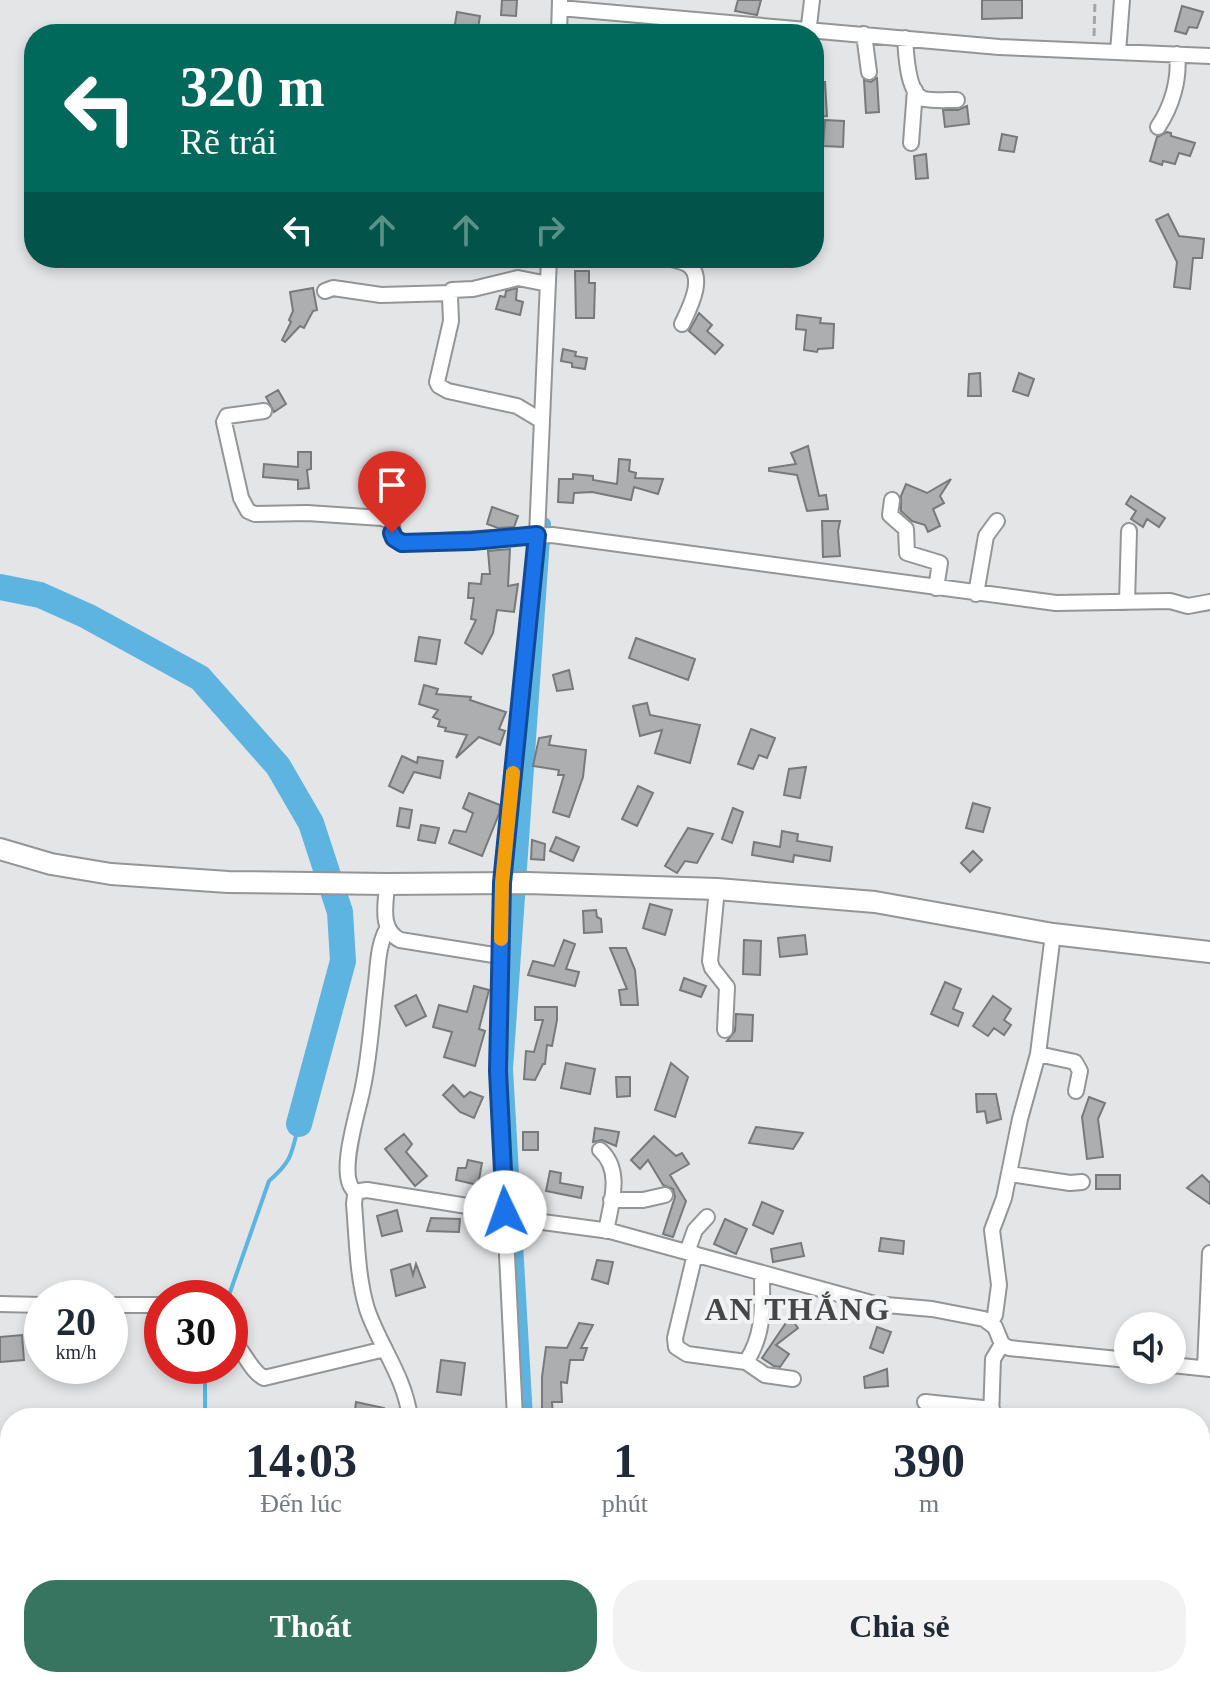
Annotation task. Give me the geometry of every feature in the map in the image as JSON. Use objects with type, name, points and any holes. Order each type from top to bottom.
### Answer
[{"type":"street","points":[[809,24],[812,0]]},
{"type":"street","points":[[1118,52],[1122,0]]},
{"type":"street","points":[[559,24],[560,4],[580,10],[732,24]]},
{"type":"street","points":[[824,32],[999,47],[1210,56]]},
{"type":"street","points":[[864,34],[869,72]]},
{"type":"street","points":[[905,38],[908,71],[915,90],[911,143]]},
{"type":"street","points":[[1158,127],[1176,85],[1179,70],[1177,54]]},
{"type":"street","points":[[915,90],[924,99],[957,100]]},
{"type":"street","points":[[515,1408],[498,1071],[500,956],[512,883],[537,535],[549,268]]},
{"type":"street","points":[[682,324],[690,307],[696,279],[691,268]]},
{"type":"street","points":[[325,291],[333,288],[381,295],[451,293],[454,289],[473,289],[518,278],[548,284]]},
{"type":"street","points":[[451,293],[451,321],[439,370],[439,386],[448,391],[517,406],[542,421]]},
{"type":"street","points":[[264,411],[227,416],[224,422],[241,498],[248,511],[255,514],[307,513],[382,518],[391,521],[394,538],[402,543],[552,535],[1056,603],[1170,601],[1188,606],[1210,602]]},
{"type":"street","points":[[892,500],[890,515],[906,529],[907,553],[940,563],[936,588]]},
{"type":"street","points":[[976,594],[986,536],[997,521]]},
{"type":"street","points":[[1127,602],[1129,531]]},
{"type":"street","points":[[0,849],[51,864],[111,874],[228,882],[512,883],[717,889],[875,902],[1053,934],[1210,952]]},
{"type":"street","points":[[387,884],[387,929],[380,951],[366,1072],[348,1158],[349,1188],[356,1192],[367,1190],[524,1220],[606,1231],[875,1304],[932,1309],[991,1322]]},
{"type":"street","points":[[717,889],[709,949],[712,968],[727,987],[725,1030]]},
{"type":"street","points":[[387,929],[400,940],[500,956]]},
{"type":"street","points":[[991,1322],[995,1315],[999,1285],[992,1230],[1010,1174],[1020,1119],[1038,1054],[1053,934]]},
{"type":"street","points":[[1038,1054],[1075,1062],[1080,1071],[1076,1091]]},
{"type":"street","points":[[600,1150],[612,1165],[606,1231]]},
{"type":"street","points":[[1010,1174],[1082,1182]]},
{"type":"street","points":[[356,1192],[354,1204],[367,1308],[391,1358],[409,1408]]},
{"type":"street","points":[[611,1200],[643,1200],[665,1195]]},
{"type":"street","points":[[707,1217],[695,1230],[675,1338],[676,1347],[687,1354],[746,1362],[765,1375],[793,1379]]},
{"type":"street","points":[[1186,1366],[1207,1368],[1210,1253]]},
{"type":"street","points":[[746,1362],[760,1332],[762,1273]]},
{"type":"street","points":[[0,1304],[24,1305]]},
{"type":"street","points":[[991,1322],[1002,1344],[1009,1348],[1114,1359]]},
{"type":"street","points":[[992,1408],[993,1359],[1002,1344]]},
{"type":"street","points":[[248,1359],[255,1373],[264,1378],[385,1349]]},
{"type":"street","points":[[925,1402],[958,1408]]},
{"type":"path","points":[[1095,0],[1094,44],[1099,51]]},
{"type":"building","points":[[502,0],[517,0],[516,16],[501,15]]},
{"type":"building","points":[[738,0],[761,0],[757,15],[735,11]]},
{"type":"building","points":[[982,0],[1022,0],[1022,18],[982,19]]},
{"type":"building","points":[[1182,6],[1203,12],[1197,28],[1189,27],[1186,34],[1175,31]]},
{"type":"building","points":[[457,12],[480,16],[479,24],[455,24]]},
{"type":"building","points":[[877,78],[879,112],[866,113],[864,80],[871,82]]},
{"type":"building","points":[[824,82],[825,82],[827,116],[824,116]]},
{"type":"building","points":[[967,106],[969,124],[945,127],[943,110],[958,110]]},
{"type":"building","points":[[825,120],[844,121],[843,147],[824,146]]},
{"type":"building","points":[[1167,132],[1195,143],[1190,156],[1179,153],[1175,164],[1163,161],[1162,165],[1150,161],[1157,137]]},
{"type":"building","points":[[1002,134],[1017,137],[1014,152],[999,150]]},
{"type":"building","points":[[926,154],[928,178],[916,179],[914,156]]},
{"type":"building","points":[[1168,214],[1179,236],[1204,239],[1202,258],[1193,258],[1190,289],[1174,287],[1177,262],[1156,220]]},
{"type":"building","points":[[575,271],[589,271],[589,283],[595,283],[594,318],[576,318]]},
{"type":"building","points":[[313,288],[317,310],[313,311],[304,328],[300,326],[285,342],[282,340],[293,311],[290,292]]},
{"type":"building","points":[[517,288],[516,300],[523,302],[520,315],[496,309],[500,296],[505,297],[506,291]]},
{"type":"building","points":[[699,313],[712,325],[707,331],[723,345],[715,354],[689,331]]},
{"type":"building","points":[[797,315],[821,318],[820,323],[834,324],[833,348],[818,349],[817,352],[804,350],[806,330],[796,329]]},
{"type":"building","points":[[563,349],[587,358],[585,369],[561,361]]},
{"type":"building","points":[[980,373],[981,396],[968,396],[969,374]]},
{"type":"building","points":[[1019,373],[1034,379],[1028,396],[1013,391]]},
{"type":"building","points":[[278,390],[286,404],[274,412],[266,397]]},
{"type":"building","points":[[808,446],[819,496],[826,495],[828,509],[807,511],[797,475],[769,471],[769,468],[796,464],[791,453]]},
{"type":"building","points":[[298,452],[311,452],[311,469],[307,470],[309,488],[298,489],[298,480],[263,477],[264,464],[298,467]]},
{"type":"building","points":[[619,459],[630,460],[629,471],[636,473],[635,478],[663,479],[658,494],[634,487],[631,500],[592,492],[574,493],[573,503],[558,502],[559,479],[573,479],[573,474],[593,476],[593,480],[617,484]]},
{"type":"building","points":[[951,479],[940,496],[944,503],[933,509],[940,526],[928,532],[925,525],[912,521],[901,511],[901,496],[906,484],[927,493]]},
{"type":"building","points":[[1131,496],[1165,518],[1159,527],[1147,519],[1143,527],[1131,519],[1136,511],[1126,504]]},
{"type":"building","points":[[492,507],[518,516],[514,527],[498,528],[487,524]]},
{"type":"building","points":[[822,521],[840,521],[840,556],[823,557]]},
{"type":"building","points":[[510,549],[508,586],[518,584],[514,612],[497,610],[493,633],[482,654],[465,643],[476,620],[471,619],[474,598],[468,598],[469,583],[481,584],[482,574],[490,574],[488,551]]},
{"type":"building","points":[[419,637],[440,640],[436,664],[415,661]]},
{"type":"building","points":[[636,638],[695,659],[688,680],[629,658]]},
{"type":"building","points":[[569,670],[573,689],[557,691],[553,675]]},
{"type":"building","points":[[424,685],[438,689],[436,694],[471,697],[470,700],[506,712],[499,729],[505,731],[500,745],[479,737],[456,758],[467,735],[445,731],[446,728],[438,726],[440,720],[433,717],[438,710],[419,704]]},
{"type":"building","points":[[647,703],[650,715],[700,725],[690,763],[655,753],[662,730],[640,736],[633,706]]},
{"type":"building","points":[[751,729],[775,738],[767,758],[759,755],[753,769],[738,764]]},
{"type":"building","points":[[551,736],[549,745],[586,750],[583,777],[569,817],[553,812],[564,775],[558,775],[559,770],[533,766],[539,738]]},
{"type":"building","points":[[402,756],[417,763],[418,757],[443,761],[440,778],[414,772],[403,793],[389,786]]},
{"type":"building","points":[[806,767],[800,798],[784,795],[789,769]]},
{"type":"building","points":[[638,786],[653,793],[637,826],[622,819]]},
{"type":"building","points":[[469,793],[500,805],[482,856],[449,843],[454,830],[466,832],[473,813],[463,808]]},
{"type":"building","points":[[973,803],[990,808],[983,832],[966,828]]},
{"type":"building","points":[[400,808],[412,810],[409,828],[397,826]]},
{"type":"building","points":[[733,808],[743,812],[732,843],[722,839]]},
{"type":"building","points":[[421,825],[439,828],[435,843],[418,840]]},
{"type":"building","points":[[688,828],[713,834],[697,863],[685,861],[677,873],[665,866]]},
{"type":"building","points":[[782,831],[798,834],[797,841],[832,847],[830,861],[794,855],[793,862],[752,855],[754,842],[780,847]]},
{"type":"building","points":[[556,837],[579,847],[573,861],[550,851]]},
{"type":"building","points":[[532,840],[545,844],[544,860],[531,859]]},
{"type":"building","points":[[973,851],[982,860],[970,872],[961,863]]},
{"type":"building","points":[[650,904],[672,910],[665,935],[643,928]]},
{"type":"building","points":[[596,910],[597,917],[601,919],[602,932],[584,933],[583,911]]},
{"type":"building","points":[[805,935],[807,954],[780,957],[778,938]]},
{"type":"building","points":[[564,940],[575,944],[566,969],[579,972],[575,986],[528,975],[533,961],[554,966]]},
{"type":"building","points":[[744,940],[761,941],[760,975],[743,974]]},
{"type":"building","points":[[610,948],[626,948],[635,970],[638,1005],[621,1005],[619,990],[627,989]]},
{"type":"building","points":[[684,978],[706,986],[701,997],[680,990]]},
{"type":"building","points":[[945,982],[961,989],[953,1009],[963,1013],[958,1026],[931,1014]]},
{"type":"building","points":[[474,986],[489,990],[479,1029],[485,1031],[475,1066],[444,1057],[452,1032],[433,1027],[439,1005],[467,1012]]},
{"type":"building","points":[[416,995],[426,1016],[406,1026],[395,1006]]},
{"type":"building","points":[[993,996],[1011,1009],[1004,1020],[1011,1025],[1004,1035],[994,1028],[988,1036],[973,1026]]},
{"type":"building","points":[[535,1007],[557,1007],[557,1020],[552,1046],[547,1045],[545,1064],[535,1080],[524,1079],[526,1051],[534,1052],[543,1020],[535,1020]]},
{"type":"building","points":[[736,1014],[753,1015],[752,1041],[727,1041],[735,1031]]},
{"type":"building","points":[[566,1063],[595,1069],[590,1094],[561,1088]]},
{"type":"building","points":[[671,1063],[688,1077],[675,1117],[655,1110]]},
{"type":"building","points":[[616,1077],[630,1077],[630,1096],[617,1097]]},
{"type":"building","points":[[453,1085],[464,1097],[470,1092],[483,1097],[474,1118],[460,1112],[443,1095]]},
{"type":"building","points":[[976,1094],[996,1094],[1001,1119],[987,1123],[985,1111],[977,1112]]},
{"type":"building","points":[[1089,1097],[1105,1103],[1098,1119],[1103,1157],[1087,1159],[1082,1117]]},
{"type":"building","points":[[756,1127],[803,1133],[793,1149],[749,1143]]},
{"type":"building","points":[[595,1128],[619,1132],[616,1146],[602,1140],[593,1142]]},
{"type":"building","points":[[523,1132],[538,1132],[538,1150],[523,1150]]},
{"type":"building","points":[[404,1134],[412,1144],[406,1152],[427,1176],[415,1186],[385,1149]]},
{"type":"building","points":[[654,1136],[676,1156],[682,1153],[689,1164],[670,1175],[686,1201],[673,1237],[663,1234],[675,1197],[673,1189],[663,1185],[648,1160],[640,1169],[631,1160]]},
{"type":"building","points":[[468,1160],[482,1163],[478,1185],[456,1180],[458,1168],[466,1168]]},
{"type":"building","points":[[550,1171],[561,1173],[560,1183],[583,1187],[581,1198],[546,1191]]},
{"type":"building","points":[[1096,1175],[1120,1175],[1120,1189],[1096,1189]]},
{"type":"building","points":[[1202,1175],[1210,1183],[1210,1204],[1187,1188]]},
{"type":"building","points":[[762,1202],[783,1211],[773,1234],[753,1225]]},
{"type":"building","points":[[397,1210],[402,1231],[382,1236],[377,1216]]},
{"type":"building","points":[[431,1218],[460,1219],[459,1232],[427,1231]]},
{"type":"building","points":[[725,1219],[747,1229],[736,1254],[714,1244]]},
{"type":"building","points":[[881,1238],[904,1241],[903,1254],[879,1251]]},
{"type":"building","points":[[801,1243],[804,1256],[773,1262],[771,1249]]},
{"type":"building","points":[[597,1260],[613,1262],[608,1284],[592,1279]]},
{"type":"building","points":[[410,1264],[413,1275],[416,1264],[425,1287],[396,1296],[391,1270]]},
{"type":"building","points":[[790,1317],[798,1328],[776,1345],[789,1354],[780,1367],[774,1366],[762,1358]]},
{"type":"building","points":[[579,1323],[593,1325],[581,1348],[587,1348],[583,1360],[570,1360],[567,1383],[561,1382],[562,1402],[552,1402],[552,1408],[542,1408],[546,1347],[567,1348]]},
{"type":"building","points":[[877,1327],[891,1332],[883,1353],[870,1348]]},
{"type":"building","points":[[22,1335],[24,1360],[0,1362],[0,1337]]},
{"type":"building","points":[[441,1360],[465,1363],[461,1395],[437,1392]]},
{"type":"building","points":[[887,1369],[888,1386],[865,1388],[864,1377]]},
{"type":"building","points":[[356,1402],[384,1408],[355,1408]]},
{"type":"waterway","points":[[525,1408],[506,1069],[544,524]]},
{"type":"waterway","points":[[0,587],[40,595],[87,616],[200,678],[278,766],[311,823],[340,912],[343,961],[299,1124]]},
{"type":"waterway","points":[[234,1280],[269,1181],[290,1156],[299,1124]]},
{"type":"waterway","points":[[205,1384],[205,1408]]},
{"type":"slow traffic","points":[[501,939],[502,883],[513,773]]},
{"type":"district","name":"AN THẮNG","points":[[798,1309]]},
{"type":"route","points":[[392,533],[402,543],[537,535],[502,883],[498,1071],[505,1212]]}]
